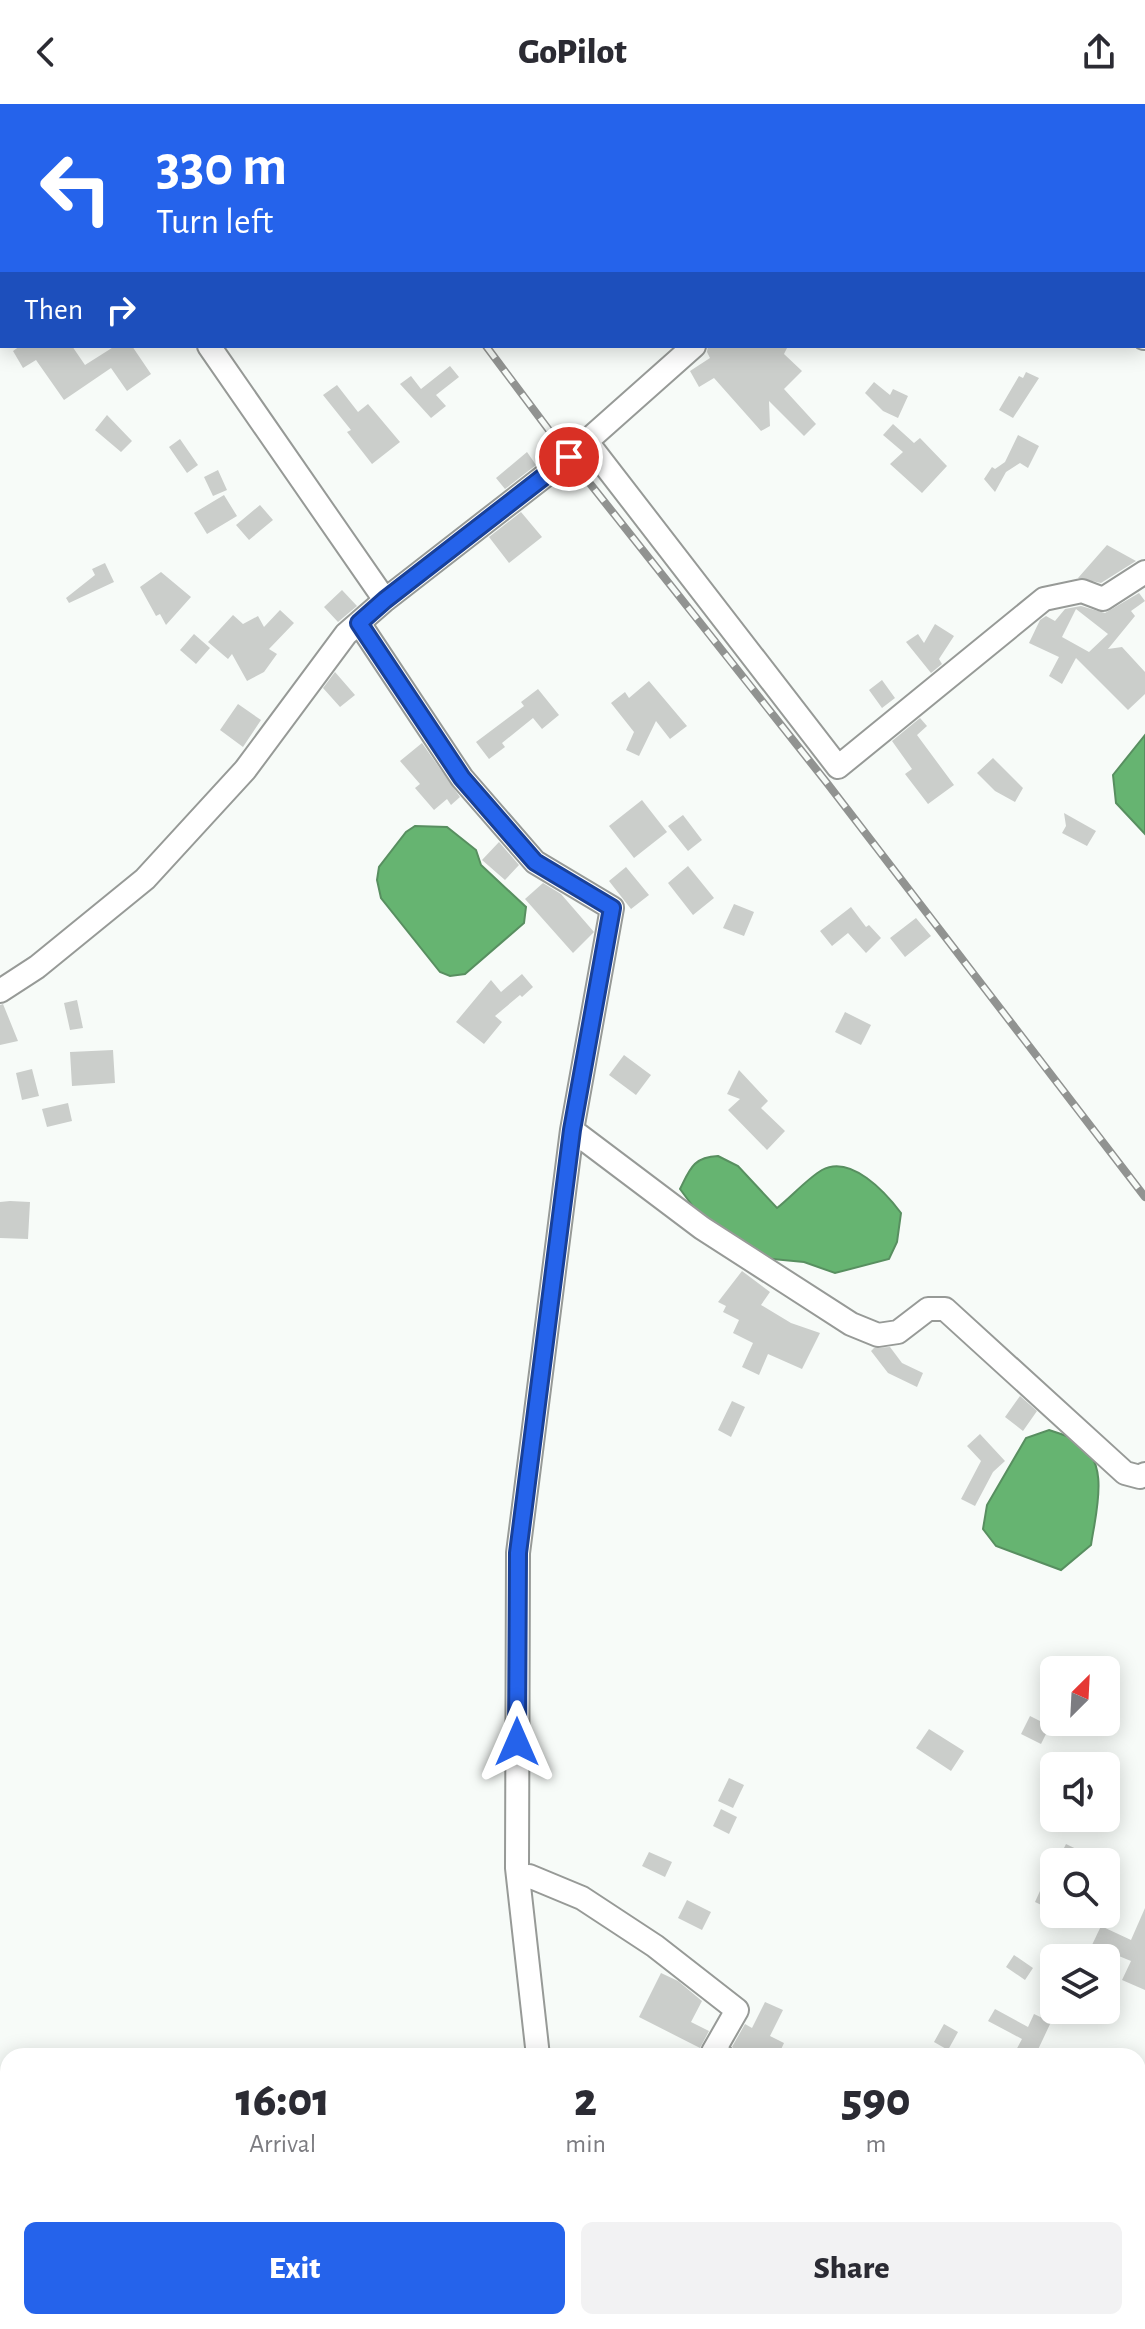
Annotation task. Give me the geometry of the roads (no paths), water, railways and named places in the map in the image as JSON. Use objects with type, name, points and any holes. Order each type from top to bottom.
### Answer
[{"type":"street","points":[[210,348],[385,600]]},
{"type":"street","points":[[0,991],[37,967],[145,879],[245,770],[346,634],[587,442],[692,348]]},
{"type":"street","points":[[587,442],[838,767],[1044,599],[1082,591],[1103,599],[1145,572]]},
{"type":"street","points":[[359,623],[462,778],[535,862],[612,908],[572,1130],[518,1553],[517,1868],[537,2048]]},
{"type":"street","points":[[572,1130],[702,1228],[851,1324],[878,1335],[898,1332],[928,1309],[945,1309],[1125,1473],[1140,1477],[1145,1474]]},
{"type":"street","points":[[529,1876],[582,1898],[655,1946],[737,2010],[715,2048]]},
{"type":"railway","points":[[487,348],[1145,1197]]}]
